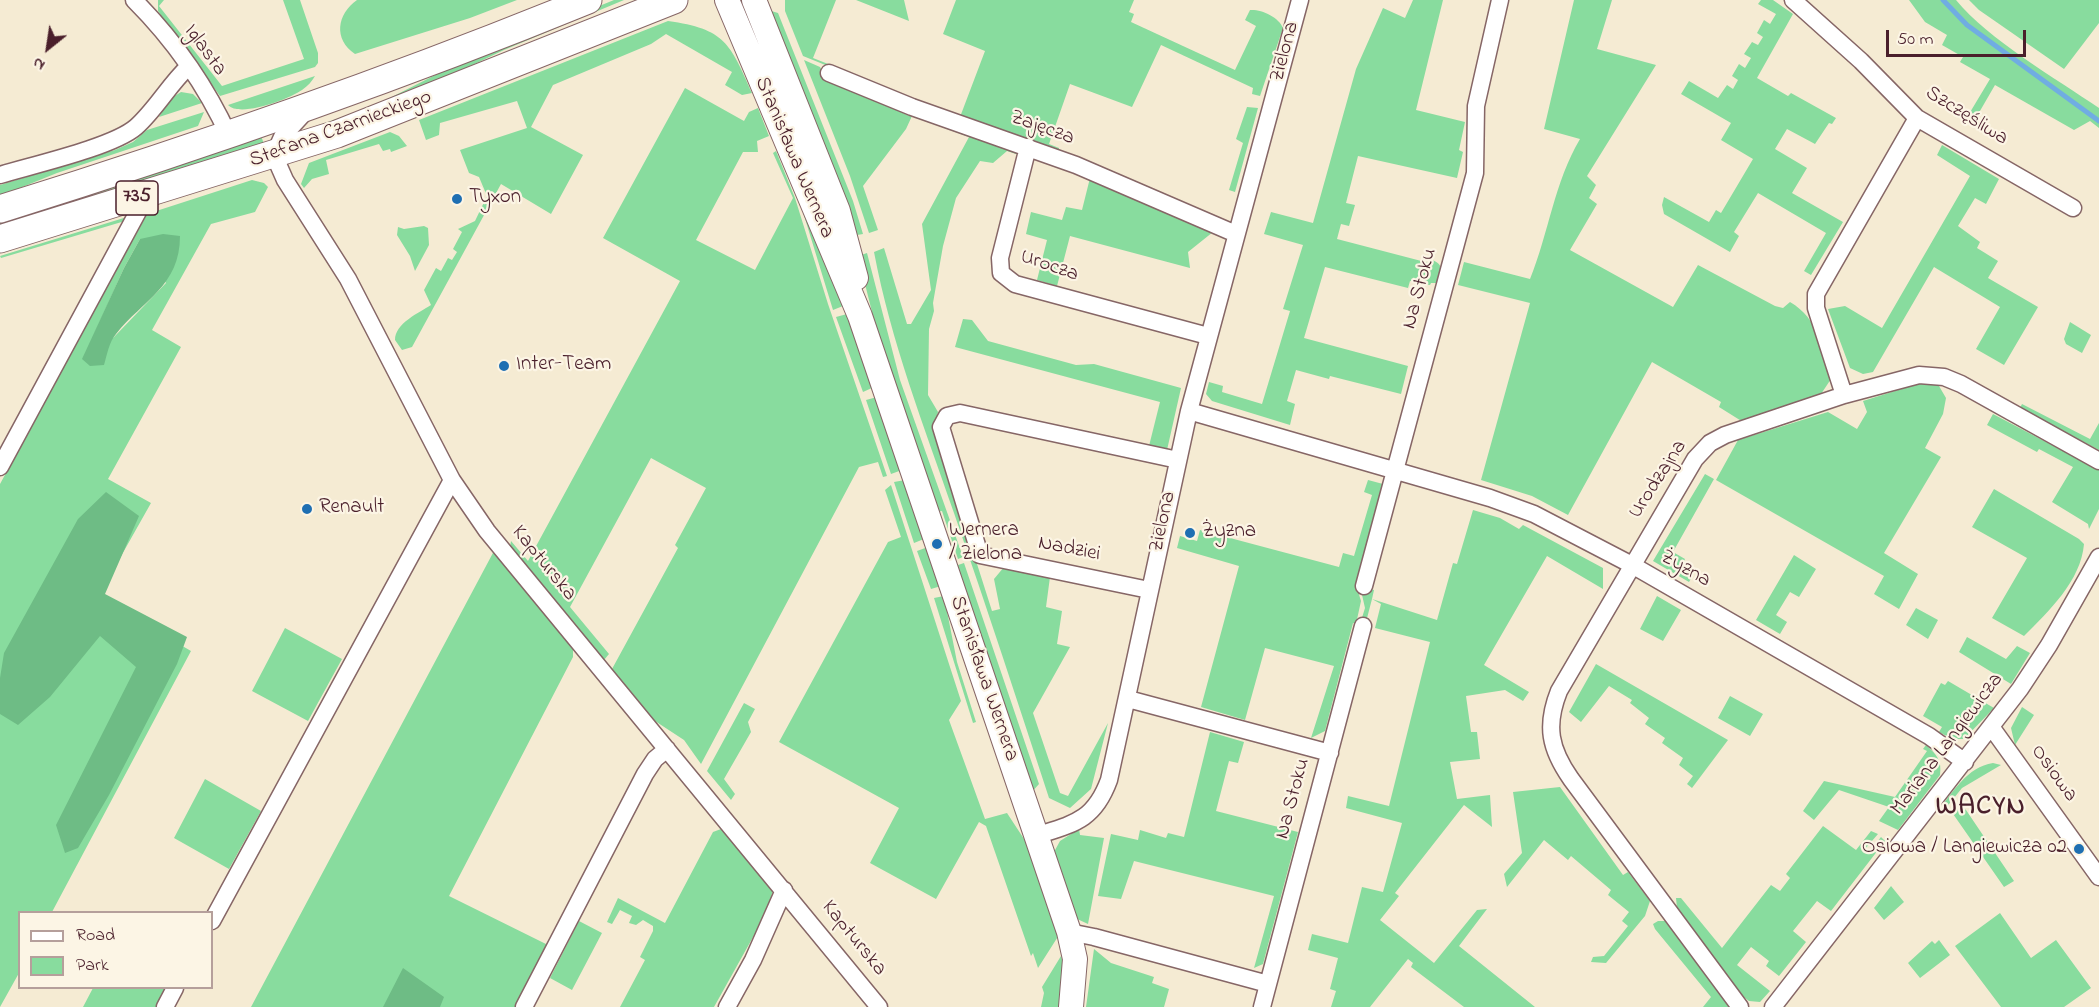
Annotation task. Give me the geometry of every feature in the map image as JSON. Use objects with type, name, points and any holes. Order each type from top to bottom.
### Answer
[{"type":"main road","name":"Stefana Czarnieckiego","points":[[0,209],[229,136],[311,107],[452,56],[588,0]]},
{"type":"main road","name":"Stefana Czarnieckiego","points":[[0,239],[274,155],[441,95],[674,0]]},
{"type":"street","name":"Stanisława Wernera","points":[[728,0],[860,316],[1035,836]]},
{"type":"street","name":"Stanisława Wernera","points":[[753,0],[838,211],[852,256],[860,316]]},
{"type":"street","name":"Zielona","points":[[1035,836],[1075,823],[1088,816],[1099,803],[1109,780],[1189,411],[1300,0]]},
{"type":"street","name":"Na Stoku","points":[[1364,586],[1475,173],[1476,106],[1500,0]]},
{"type":"street","name":"Szczęśliwa","points":[[1793,0],[1861,61],[1917,118],[2073,208]]},
{"type":"street","name":"Iglasta","points":[[141,2],[214,104],[229,136]]},
{"type":"street","points":[[0,175],[125,135],[143,120],[169,85],[188,67]]},
{"type":"street","name":"Zajęcza","points":[[829,73],[912,107],[1028,147],[1236,234]]},
{"type":"street","points":[[274,155],[282,137],[311,107]]},
{"type":"street","points":[[1844,395],[1816,308],[1816,294],[1917,118]]},
{"type":"street","name":"Urocza","points":[[1028,147],[1000,258],[1001,273],[1014,284],[1208,336]]},
{"type":"street","name":"Kapturska","points":[[274,155],[285,180],[348,279],[452,480],[487,531],[879,1007]]},
{"type":"street","points":[[0,467],[147,195]]},
{"type":"street","name":"Urodzajna","points":[[1740,1007],[1559,762],[1552,744],[1553,710],[1559,691],[1695,459],[1710,443],[1725,435],[1844,395],[1919,375],[1944,377],[2099,461]]},
{"type":"street","name":"Żyzna","points":[[1189,411],[1522,508],[1632,566],[1932,738],[1965,762]]},
{"type":"street","name":"Nadziei","points":[[1149,590],[980,555],[941,427],[947,416],[960,413],[1178,460]]},
{"type":"street","points":[[213,919],[452,480]]},
{"type":"street","name":"Mariana Langiewicza","points":[[1773,1007],[1992,728],[2049,645],[2099,557]]},
{"type":"street","name":"Na Stoku","points":[[1262,1007],[1363,626]]},
{"type":"street","points":[[1128,699],[1330,753]]},
{"type":"street","name":"Osiowa","points":[[1992,728],[2099,877]]},
{"type":"street","points":[[524,1007],[645,774],[655,759],[667,749]]},
{"type":"street","points":[[1035,836],[1069,932],[1075,959],[1071,1007]]},
{"type":"street","points":[[727,1007],[753,960],[784,890]]},
{"type":"street","points":[[1069,932],[1268,984]]},
{"type":"street","points":[[165,1007],[174,989]]},
{"type":"green space","points":[[158,0],[164,0],[159,6],[222,86],[304,59],[283,0],[300,0],[318,53],[318,63],[315,67],[220,96],[158,11]]},
{"type":"green space","points":[[357,0],[517,0],[470,18],[355,54],[343,41],[340,27],[345,12]]},
{"type":"green space","points":[[614,0],[624,0],[504,50],[391,104],[305,130],[376,105],[457,64]]},
{"type":"green space","points":[[785,0],[836,0],[813,58],[881,85],[880,87],[803,56],[785,11]]},
{"type":"green space","points":[[856,0],[904,0],[909,21]]},
{"type":"green space","points":[[956,0],[1134,0],[1129,12],[1134,14],[1131,22],[1235,70],[1256,26],[1245,20],[1250,10],[1269,15],[1278,20],[1283,28],[1260,96],[1252,94],[1253,88],[1161,45],[1132,107],[1070,84],[1049,144],[1059,148],[1059,154],[960,117],[985,51],[943,34]]},
{"type":"green space","points":[[1413,0],[1443,0],[1416,110],[1465,122],[1459,150],[1463,152],[1457,178],[1358,156],[1346,203],[1355,205],[1349,226],[1341,224],[1337,239],[1429,263],[1432,260],[1440,266],[1441,283],[1430,285],[1410,281],[1408,288],[1325,267],[1304,338],[1408,366],[1401,394],[1296,370],[1287,401],[1295,404],[1290,425],[1212,401],[1206,394],[1209,382],[1223,386],[1222,392],[1262,404],[1290,311],[1283,309],[1303,245],[1264,234],[1271,212],[1313,223],[1356,69],[1383,8],[1405,18]]},
{"type":"green space","points":[[1574,0],[1612,0],[1597,49],[1656,65],[1587,176],[1596,185],[1589,198],[1597,204],[1570,250],[1673,307],[1698,265],[1775,306],[1783,308],[1790,302],[1807,317],[1818,335],[1831,379],[1819,397],[1743,422],[1719,407],[1721,402],[1652,362],[1568,515],[1532,496],[1481,480],[1530,303],[1458,285],[1464,262],[1530,279],[1564,173],[1580,139],[1544,129]]},
{"type":"green space","points":[[1761,0],[1773,0],[1793,14],[1757,78],[1788,96],[1791,93],[1836,118],[1832,124],[1829,123],[1815,144],[1787,129],[1775,149],[1807,168],[1792,193],[1843,222],[1811,275],[1804,271],[1826,233],[1758,193],[1734,232],[1739,236],[1730,252],[1664,214],[1662,205],[1664,197],[1709,222],[1716,210],[1721,213],[1753,159],[1721,140],[1731,123],[1681,94],[1689,81],[1718,98],[1727,85],[1733,89],[1738,80],[1732,76],[1739,64],[1745,68],[1751,58],[1744,54],[1752,42],[1758,45],[1763,37],[1757,33],[1764,20],[1770,24],[1776,14],[1758,4]]},
{"type":"green space","points":[[1909,0],[1956,0],[1986,30],[2004,44],[2099,108],[2099,128],[2090,121],[2074,130],[1995,85],[1973,123],[1966,119],[1990,79],[1960,62],[1963,57],[1942,45],[1947,35],[1925,22]]},
{"type":"green space","points":[[1969,0],[2099,0],[2099,23],[2064,69],[1979,10]]},
{"type":"green space","points":[[768,10],[778,13],[853,201],[863,234],[857,235]]},
{"type":"green space","points":[[668,21],[702,29],[723,41],[738,62],[752,93],[742,95],[725,85],[732,72],[666,34],[651,44],[553,85],[531,127],[583,155],[551,214],[501,184],[412,347],[402,350],[395,340],[399,328],[408,319],[431,305],[424,290],[436,268],[441,271],[448,258],[452,260],[457,252],[453,249],[462,232],[458,229],[475,221],[487,196],[479,177],[469,173],[460,150],[527,128],[517,101],[440,123],[439,135],[426,140],[419,120]]},
{"type":"green space","points":[[804,60],[820,67],[823,72],[846,86],[912,117],[906,129],[863,186],[878,230],[869,233],[850,176]]},
{"type":"green space","points":[[315,76],[302,90],[265,106],[243,109],[228,105]]},
{"type":"green space","points":[[685,88],[744,121],[749,112],[758,108],[769,136],[757,141],[758,152],[743,152],[696,240],[755,270],[793,198],[773,153],[776,151],[795,198],[828,304],[887,476],[883,477],[878,462],[859,467],[701,764],[684,740],[655,721],[612,669],[678,548],[675,545],[706,488],[651,458],[570,607],[609,654],[604,660],[510,547],[511,541],[528,561],[680,281],[603,238]]},
{"type":"green space","points":[[181,92],[193,94],[202,103],[159,117],[170,99]]},
{"type":"green space","points":[[1247,107],[1258,108],[1235,192],[1229,190],[1243,143],[1236,139]]},
{"type":"green space","points":[[204,112],[198,126],[57,173],[0,196],[0,185],[115,150],[133,142],[147,130]]},
{"type":"green space","points":[[923,120],[1018,150],[1019,155],[1007,151],[993,163],[980,161],[956,198],[943,246],[933,303],[934,311],[929,329],[928,395],[938,412],[934,429],[992,611],[1000,609],[994,579],[1004,567],[1050,577],[1046,607],[1062,611],[1057,644],[1070,647],[1033,713],[1060,793],[1068,796],[1108,723],[1091,789],[1070,808],[1049,798],[909,384],[881,285],[874,252],[884,248],[907,324],[911,324],[931,290],[922,224],[969,137]]},
{"type":"green space","points":[[390,132],[399,136],[407,146],[391,152],[390,149],[383,151],[379,144],[326,160],[329,174],[312,179],[304,188],[301,184],[309,163]]},
{"type":"green space","points":[[261,136],[266,149],[0,228],[0,219]]},
{"type":"green space","points":[[1942,145],[1999,179],[1986,204],[1975,198],[1958,226],[1980,242],[1977,248],[1998,261],[1988,278],[2038,307],[2004,365],[1976,349],[2000,307],[1934,267],[1873,372],[1863,374],[1850,368],[1828,309],[1845,306],[1882,328],[1970,176],[1937,155]]},
{"type":"green space","points":[[1090,178],[1213,232],[1188,252],[1190,268],[1070,236],[1057,286],[1037,280],[1047,240],[1026,234],[1031,212],[1062,220],[1066,207],[1082,210]]},
{"type":"green space","points":[[252,180],[264,183],[268,187],[255,212],[211,224],[152,330],[181,347],[108,479],[151,503],[98,597],[191,651],[53,911],[18,911],[18,975],[0,1007],[0,484],[147,214]],"holes":[[[140,239],[166,283],[114,337],[83,359],[124,268]]]},
{"type":"green space","points":[[799,199],[843,306],[833,310]]},
{"type":"green space","points":[[127,217],[125,221],[1,258],[0,256]]},
{"type":"green space","points":[[424,226],[428,228],[429,245],[415,271],[410,256],[397,235],[398,227],[404,229]]},
{"type":"green space","points":[[163,234],[180,236],[174,268],[158,291],[114,337],[104,365],[90,366],[82,359],[140,239]]},
{"type":"green space","points":[[867,253],[900,380],[963,557],[958,559],[942,511],[937,512],[873,316],[858,256]]},
{"type":"green space","points":[[847,314],[874,387],[863,392],[836,317]]},
{"type":"green space","points":[[963,319],[972,320],[988,341],[1076,365],[1094,364],[1181,388],[1167,450],[1149,446],[1160,402],[955,347]]},
{"type":"green space","points":[[2070,322],[2091,335],[2082,353],[2066,344],[2064,339]]},
{"type":"green space","points":[[1924,382],[1939,386],[1946,398],[1943,414],[1925,448],[1941,457],[1884,553],[1918,574],[1899,609],[1874,594],[1884,576],[1716,480],[1738,440],[1828,412],[1857,429],[1867,412],[1863,401]]},
{"type":"green space","points":[[877,397],[902,470],[891,474],[866,400]]},
{"type":"green space","points":[[2022,404],[2090,439],[2099,423],[2099,450],[2020,408]]},
{"type":"green space","points":[[1993,414],[2099,470],[2099,509],[2089,529],[2088,524],[2052,502],[2073,467],[2039,449],[2037,452],[1987,425]]},
{"type":"green space","points":[[1705,474],[1714,479],[1673,552],[1685,559],[1683,563],[1696,570],[1689,582],[1653,561]]},
{"type":"green space","points":[[905,480],[924,539],[914,543],[894,482]]},
{"type":"green space","points":[[1368,480],[1383,484],[1382,491],[1356,585],[1361,601],[1356,624],[1353,623],[1325,731],[1311,738],[1334,666],[1265,648],[1245,720],[1201,707],[1239,566],[1177,548],[1180,536],[1197,541],[1200,530],[1339,567],[1343,553],[1354,556],[1372,495],[1364,492]]},
{"type":"green space","points":[[891,485],[961,701],[949,720],[985,819],[1007,813],[1026,842],[1059,935],[1038,968],[1033,953],[1031,956],[986,826],[979,822],[936,899],[870,863],[899,808],[779,742],[888,542],[901,537],[885,490]]},
{"type":"green space","points":[[1994,489],[2084,544],[2082,558],[2070,583],[2053,606],[2024,636],[1992,618],[2027,558],[1972,527]]},
{"type":"green space","points":[[106,492],[139,516],[105,594],[187,637],[177,664],[109,795],[78,848],[65,853],[56,825],[136,667],[100,636],[50,697],[18,725],[0,714],[0,678],[4,653],[78,519]]},
{"type":"green space","points":[[1473,510],[1500,518],[1519,529],[1523,525],[1603,568],[1603,589],[1547,556],[1484,665],[1529,692],[1523,701],[1505,690],[1466,696],[1471,732],[1477,732],[1480,759],[1450,762],[1457,799],[1490,795],[1492,827],[1464,805],[1395,893],[1399,896],[1380,920],[1434,963],[1477,910],[1487,909],[1459,946],[1535,1007],[1464,1007],[1411,967],[1413,963],[1408,959],[1370,1007],[1331,1007],[1336,991],[1330,989],[1338,958],[1308,950],[1312,934],[1348,943],[1362,887],[1383,892],[1402,823],[1346,808],[1348,796],[1389,806],[1430,642],[1375,628],[1381,604],[1372,599],[1437,620],[1453,563],[1457,564]]},
{"type":"green space","points":[[928,547],[941,586],[931,589],[917,551]]},
{"type":"green space","points":[[494,551],[573,649],[573,657],[449,896],[548,945],[516,1007],[251,1007]]},
{"type":"green space","points":[[1794,555],[1816,569],[1799,597],[1790,592],[1776,615],[1787,622],[1780,634],[1756,620]]},
{"type":"green space","points":[[964,563],[1039,784],[1031,793],[955,566]]},
{"type":"green space","points":[[1360,586],[1374,590],[1366,622],[1361,621],[1365,608]]},
{"type":"green space","points":[[944,596],[957,662],[976,722],[973,723],[934,598]]},
{"type":"green space","points":[[1657,596],[1681,610],[1663,641],[1640,629]]},
{"type":"green space","points":[[1916,608],[1938,620],[1928,639],[1906,625]]},
{"type":"green space","points":[[285,628],[342,659],[308,721],[252,691]]},
{"type":"green space","points":[[1967,637],[2006,659],[2017,646],[2030,653],[2011,684],[1959,652]]},
{"type":"green space","points":[[1596,664],[1728,740],[1692,788],[1687,784],[1693,776],[1679,765],[1683,758],[1662,743],[1665,738],[1645,724],[1649,718],[1630,703],[1632,700],[1609,686],[1581,722],[1569,712]]},
{"type":"green space","points":[[1948,681],[1994,708],[1964,739],[1952,739],[1939,732],[1942,727],[1923,716],[1941,683],[1945,685]]},
{"type":"green space","points":[[1730,696],[1763,714],[1750,736],[1718,718]]},
{"type":"green space","points":[[744,703],[755,709],[748,722],[751,732],[724,779],[735,794],[731,800],[707,771]]},
{"type":"green space","points":[[2022,707],[2034,715],[2015,745],[2011,728]]},
{"type":"green space","points":[[1210,732],[1244,742],[1238,763],[1229,761],[1216,811],[1298,832],[1263,964],[1254,968],[1274,896],[1134,861],[1121,899],[1098,896],[1111,834],[1138,840],[1140,830],[1166,838],[1168,833],[1184,837]]},
{"type":"green space","points":[[1926,745],[1938,758],[1940,775],[1898,830],[1879,821],[1889,807],[1839,790],[1814,820],[1803,811],[1824,781],[1895,797],[1927,751],[1923,749]]},
{"type":"green space","points":[[1993,763],[2001,765],[1962,788],[1941,814],[1938,811],[1968,775],[1984,765]]},
{"type":"green space","points":[[205,779],[261,811],[229,869],[174,838]]},
{"type":"green space","points":[[1560,787],[1623,875],[1628,872],[1650,901],[1645,916],[1606,963],[1591,962],[1593,957],[1604,956],[1628,926],[1622,921],[1629,912],[1608,895],[1611,890],[1571,856],[1568,860],[1544,840],[1507,887],[1504,874],[1522,853],[1513,792]]},
{"type":"green space","points":[[1957,803],[1966,810],[2014,881],[2004,887],[1951,811]]},
{"type":"green space","points":[[1823,826],[1856,850],[1871,831],[1878,834],[1865,849],[1869,852],[1881,837],[1885,841],[1831,911],[1817,901],[1793,931],[1806,942],[1779,976],[1766,966],[1769,961],[1751,947],[1737,965],[1770,991],[1760,1002],[1749,1001],[1740,994],[1677,908],[1676,898],[1681,898],[1722,948],[1771,885],[1780,891],[1790,878],[1786,874]]},
{"type":"green space","points":[[721,829],[773,890],[767,912],[714,1007],[620,1007],[645,960],[640,957],[653,931],[653,926],[643,920],[636,925],[629,923],[632,916],[620,910],[612,924],[607,922],[618,898],[665,923],[713,832]]},
{"type":"green space","points":[[1079,829],[1080,835],[1104,838],[1088,924],[1075,918],[1054,852],[1060,841]]},
{"type":"green space","points":[[1891,886],[1904,902],[1884,920],[1874,908]]},
{"type":"green space","points":[[2000,913],[2031,958],[2056,940],[2091,988],[2064,1007],[2001,1007],[1955,946]]},
{"type":"green space","points":[[579,921],[602,933],[572,990],[550,978]]},
{"type":"green space","points":[[1665,921],[1729,1007],[1703,1007],[1711,997],[1655,929],[1653,924]]},
{"type":"green space","points":[[1939,940],[1950,955],[1920,978],[1908,963],[1932,941],[1935,944]]},
{"type":"green space","points":[[1094,949],[1111,963],[1154,977],[1152,983],[1169,989],[1164,1007],[1086,1007]]},
{"type":"green space","points":[[1061,956],[1064,967],[1059,1007],[1041,1007],[1044,993],[1042,987]]},
{"type":"green space","points":[[403,968],[444,997],[440,1007],[383,1007]]},
{"type":"green space","points":[[92,989],[165,989],[156,1007],[83,1007]]},
{"type":"waterway","points":[[1943,0],[1967,25],[2099,121]]},
{"type":"place","name":"Tyxon","points":[[457,199]]},
{"type":"place","name":"Inter-Team","points":[[504,366]]},
{"type":"place","name":"Renault","points":[[307,509]]},
{"type":"place","name":"Żyzna","points":[[1190,533]]},
{"type":"place","name":"Wernera / Zielona","points":[[937,544]]},
{"type":"place","name":"Osiowa / Langiewicza 02","points":[[2079,849]]},
{"type":"district","name":"WACYN","points":[[1981,809]]}]
